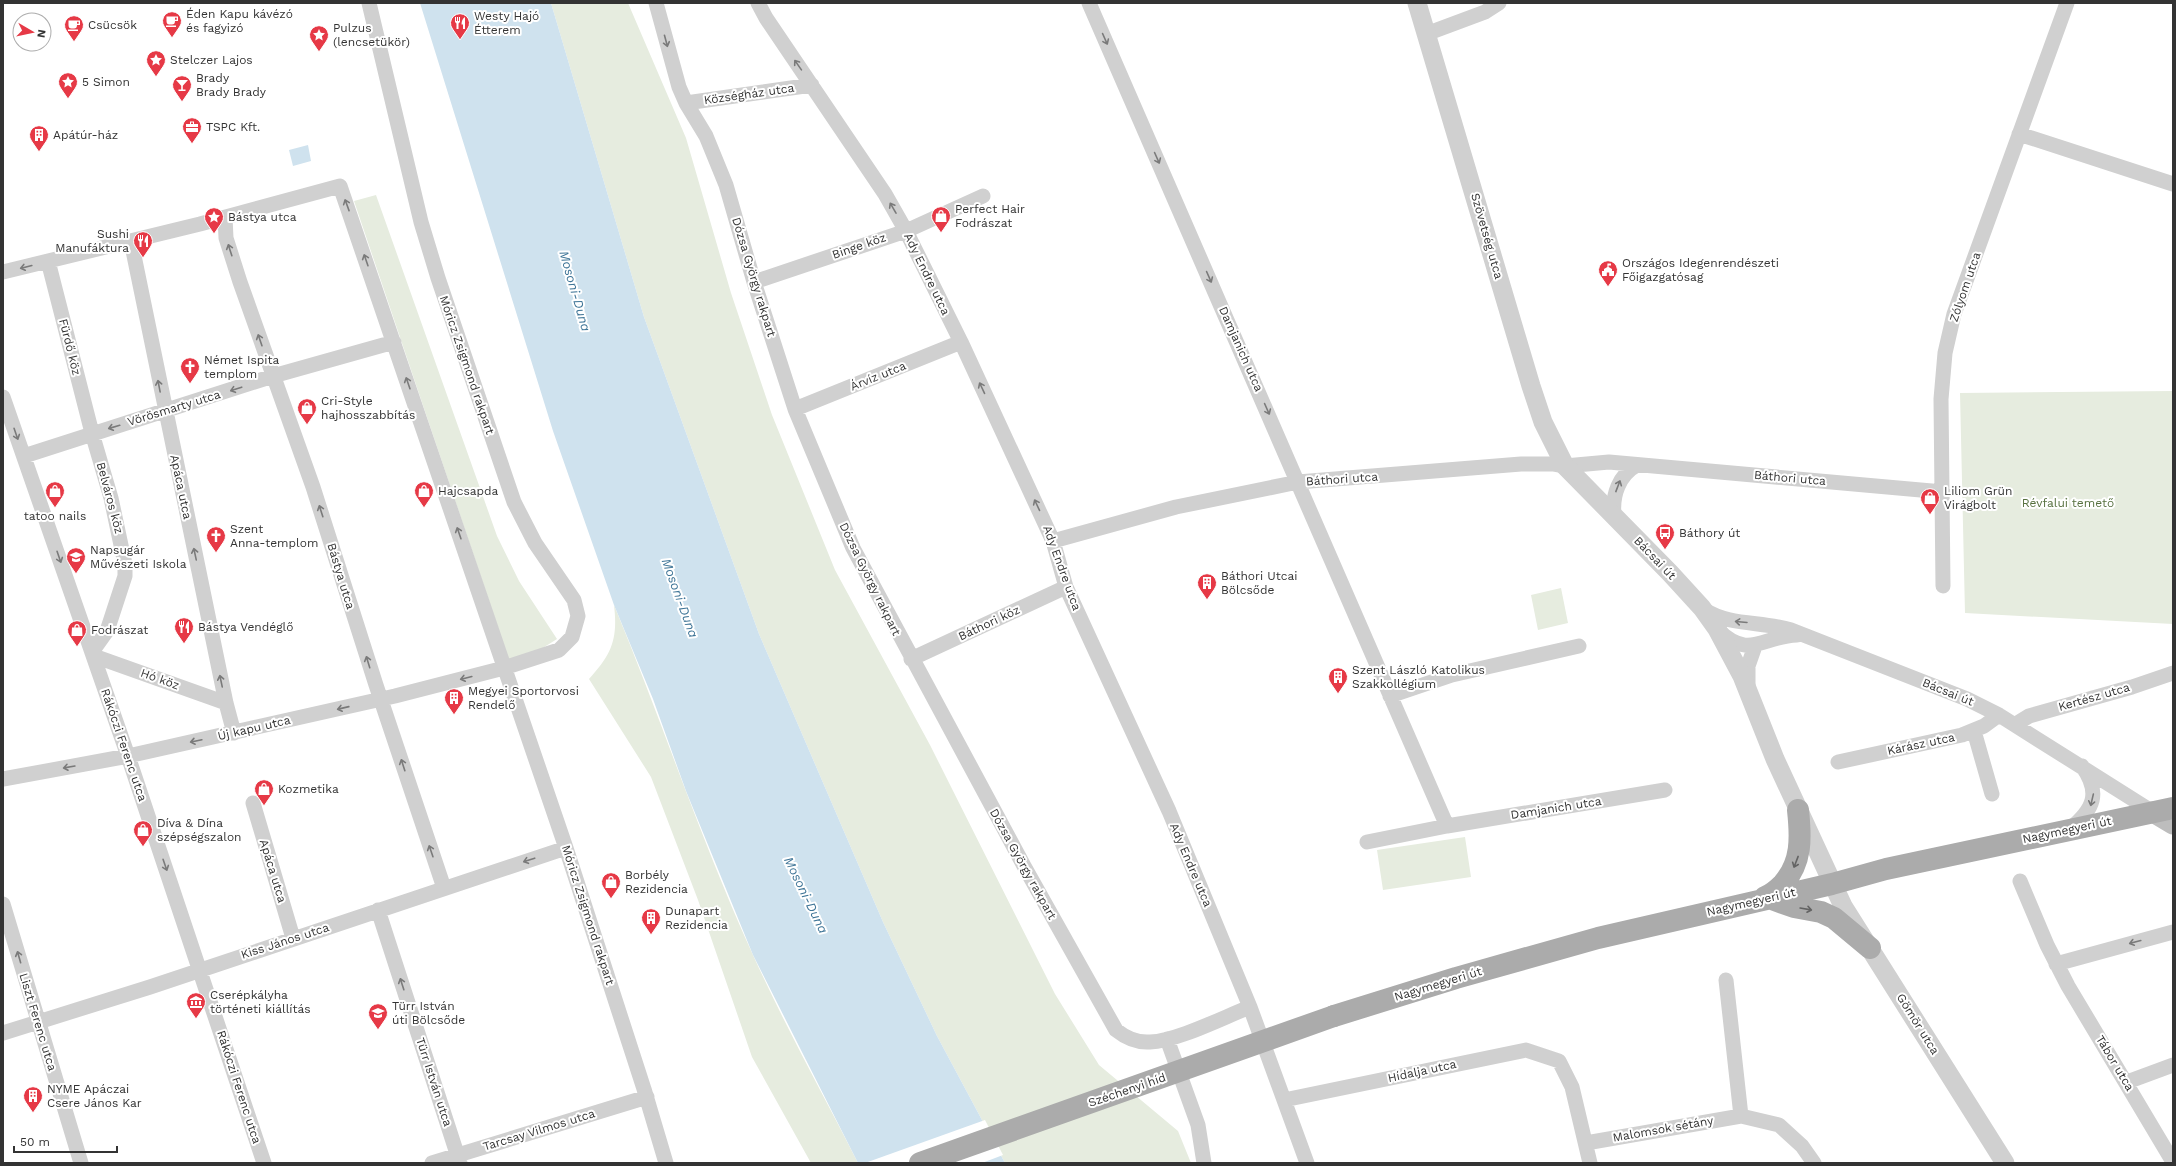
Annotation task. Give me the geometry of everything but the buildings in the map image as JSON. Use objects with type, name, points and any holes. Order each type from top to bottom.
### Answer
[{"type":"main road","points":[[1762,899],[1771,895],[1787,879],[1793,869],[1798,854],[1801,837],[1798,810]]},
{"type":"main road","name":"Bácsai út","points":[[2163,810],[2173,824]]},
{"type":"main road","name":"Nagymegyeri út","points":[[1334,1016],[1456,978],[1598,938],[1832,884],[1886,869],[2163,810]]},
{"type":"main road","points":[[1762,899],[1821,912],[1834,918],[1870,948]]},
{"type":"main road","name":"Széchenyi híd","points":[[920,1163],[1334,1016]]},
{"type":"street","name":"Móricz Zsigmond rakpart","points":[[369,3],[423,231],[506,481],[527,529],[545,559],[570,593],[578,616],[575,630],[564,648],[504,668]]},
{"type":"street","name":"Dózsa György rakpart","points":[[656,3],[679,87],[686,103],[706,136],[726,185],[754,282],[795,409],[853,548],[911,659],[1116,1030],[1126,1038],[1150,1042],[1167,1039],[1250,1007]]},
{"type":"street","name":"Ady Endre utca","points":[[758,3],[766,18],[885,194],[906,230],[961,342],[1053,541],[1066,587],[1169,811],[1250,1007],[1308,1163]]},
{"type":"street","name":"Damjanich utca","points":[[1089,3],[1447,826]]},
{"type":"street","name":"Szövetség utca","points":[[1417,3],[1531,386],[1543,422],[1565,466]]},
{"type":"street","points":[[1426,34],[1485,12],[1499,3]]},
{"type":"street","name":"Zólyom utca","points":[[1943,586],[1941,398],[1944,353],[1954,314],[2067,3]]},
{"type":"street","name":"Községház utca","points":[[686,103],[812,86]]},
{"type":"street","points":[[2019,134],[2173,184]]},
{"type":"street","name":"Móricz Zsigmond rakpart","points":[[225,217],[340,186],[566,848],[647,1097],[666,1163]]},
{"type":"street","name":"Binge köz","points":[[754,282],[906,230],[983,196]]},
{"type":"street","points":[[3,272],[225,217]]},
{"type":"street","name":"Bástya utca","points":[[225,217],[226,238],[313,487],[444,888]]},
{"type":"street","name":"Apáca utca","points":[[131,241],[226,703],[234,732]]},
{"type":"street","name":"Fürdő köz","points":[[48,261],[92,433]]},
{"type":"street","name":"Vörösmarty utca","points":[[24,456],[274,376],[394,342]]},
{"type":"street","name":"Árvíz utca","points":[[795,409],[961,342]]},
{"type":"street","name":"Rákóczi Ferenc utca","points":[[3,397],[128,756],[264,1163]]},
{"type":"street","name":"Belváros köz","points":[[92,433],[122,543],[125,576],[107,631],[93,654]]},
{"type":"street","name":"Báthori utca","points":[[1053,541],[1176,507],[1298,482],[1521,464],[1554,464],[1565,466],[1597,462],[1637,464],[1943,492]]},
{"type":"street","points":[[1614,515],[1614,500],[1619,482],[1628,470],[1637,464]]},
{"type":"street","name":"Bácsai út","points":[[1565,466],[1670,572],[1702,608],[1719,618],[1771,625],[1805,636],[1967,699],[2016,724],[2082,765],[2163,810]]},
{"type":"street","name":"Báthori köz","points":[[911,659],[1066,587]]},
{"type":"street","name":"Gömör utca","points":[[1702,608],[1717,629],[1748,690],[1798,810],[1843,906],[2005,1163]]},
{"type":"street","name":"Bácsai út","points":[[1717,629],[1737,644],[1755,646],[1777,638],[1805,636]]},
{"type":"street","points":[[1390,696],[1452,675],[1579,646]]},
{"type":"street","points":[[1748,690],[1748,666],[1755,646]]},
{"type":"street","name":"Hó köz","points":[[93,654],[226,703]]},
{"type":"street","name":"Új kapu utca","points":[[3,779],[128,756],[381,699],[504,668]]},
{"type":"street","name":"Kertész utca","points":[[2016,724],[2029,716],[2132,687],[2173,672]]},
{"type":"street","name":"Kárász utca","points":[[1838,762],[1950,738],[1974,731],[1999,715]]},
{"type":"street","points":[[1974,731],[1992,794]]},
{"type":"street","points":[[2070,829],[2089,810],[2093,797],[2092,784],[2082,765]]},
{"type":"street","name":"Damjanich utca","points":[[1367,842],[1447,826],[1665,790]]},
{"type":"street","name":"Apáca utca","points":[[253,803],[293,938]]},
{"type":"street","name":"Kiss János utca","points":[[3,1033],[566,848]]},
{"type":"street","name":"Tábor utca","points":[[2020,881],[2056,964],[2173,1162]]},
{"type":"street","name":"Liszt Ferenc utca","points":[[3,904],[37,1022],[81,1163]]},
{"type":"street","name":"Türr István utca","points":[[378,910],[459,1159]]},
{"type":"street","points":[[2056,964],[2173,932]]},
{"type":"street","points":[[1726,980],[1741,1116]]},
{"type":"street","points":[[1167,1039],[1198,1125],[1204,1163]]},
{"type":"street","name":"Hídalja utca","points":[[1284,1100],[1526,1050],[1559,1062],[1572,1087],[1586,1143]]},
{"type":"street","points":[[2127,1082],[2173,1065]]},
{"type":"street","name":"Tarcsay Vilmos utca","points":[[432,1163],[459,1159],[647,1097]]},
{"type":"street","name":"Malomsok sétány","points":[[1586,1143],[1741,1116],[1779,1125],[1802,1146],[1814,1163]]},
{"type":"street","points":[[1586,1143],[1590,1163]]},
{"type":"green space","points":[[551,3],[628,3],[686,138],[731,293],[772,415],[835,570],[930,745],[1055,994],[1099,1065],[1178,1131],[1191,1163],[1005,1163],[937,1036],[883,922],[759,634],[644,317]]},
{"type":"green space","points":[[376,195],[497,536],[519,581],[557,639],[538,651],[509,660],[354,201]]},
{"type":"green space","name":"Révfalui temető","points":[[2173,391],[2173,624],[1965,613],[1960,393]]},
{"type":"green space","points":[[1561,588],[1568,623],[1538,630],[1531,595]]},
{"type":"green space","points":[[614,605],[734,912],[778,1008],[858,1163],[811,1163],[752,1057],[698,900],[651,777],[589,679],[603,662],[612,645],[615,627]]},
{"type":"green space","points":[[1465,837],[1471,877],[1383,890],[1377,850]]},
{"type":"water","name":"Mosoni-Duna","points":[[420,3],[551,3],[644,317],[759,634],[883,922],[937,1036],[1005,1163],[858,1163],[753,955],[686,791],[653,699],[614,605],[553,431]]},
{"type":"water","points":[[308,145],[311,161],[293,166],[289,150]]},
{"type":"pier","points":[[985,1120],[1003,1155],[982,1163],[865,1163]]},
{"type":"place","name":"Éden Kapu kávézó és fagyizó","points":[[172,38]]},
{"type":"place","name":"Westy Hajó Étterem","points":[[460,40]]},
{"type":"place","name":"Csücsök","points":[[74,42]]},
{"type":"place","name":"Pulzus (lencsetükör)","points":[[319,52]]},
{"type":"place","name":"Stelczer Lajos","points":[[156,77]]},
{"type":"place","name":"5 Simon","points":[[68,99]]},
{"type":"place","name":"Brady Brady Brady","points":[[182,102]]},
{"type":"place","name":"TSPC Kft.","points":[[192,144]]},
{"type":"place","name":"Apátúr-ház","points":[[39,152]]},
{"type":"place","name":"Perfect Hair Fodrászat","points":[[941,233]]},
{"type":"place","name":"Bástya utca","points":[[214,234]]},
{"type":"place","name":"Sushi Manufáktura","points":[[143,258]]},
{"type":"place","name":"Országos Idegenrendészeti Főigazgatósag","points":[[1608,287]]},
{"type":"place","name":"Német Ispita templom","points":[[190,384]]},
{"type":"place","name":"Cri-Style hajhosszabbítás","points":[[307,425]]},
{"type":"place","name":"tatoo nails","points":[[55,508]]},
{"type":"place","name":"Hajcsapda","points":[[424,508]]},
{"type":"place","name":"Liliom Grün Virágbolt","points":[[1930,515]]},
{"type":"place","name":"Báthory út","points":[[1665,550]]},
{"type":"place","name":"Szent Anna-templom","points":[[216,553]]},
{"type":"place","name":"Napsugár Művészeti Iskola","points":[[76,574]]},
{"type":"place","name":"Báthori Utcai Bölcsőde","points":[[1207,600]]},
{"type":"place","name":"Bástya Vendéglő","points":[[184,644]]},
{"type":"place","name":"Fodrászat","points":[[77,647]]},
{"type":"place","name":"Szent László Katolikus Szakkollégium","points":[[1338,694]]},
{"type":"place","name":"Megyei Sportorvosi Rendelő","points":[[454,715]]},
{"type":"place","name":"Kozmetika","points":[[264,806]]},
{"type":"place","name":"Díva & Dína szépségszalon","points":[[143,847]]},
{"type":"place","name":"Borbély Rezidencia","points":[[611,899]]},
{"type":"place","name":"Dunapart Rezidencia","points":[[651,935]]},
{"type":"place","name":"Cserépkályha történeti kiállítás","points":[[196,1019]]},
{"type":"place","name":"Türr István úti Bölcsőde","points":[[378,1030]]},
{"type":"place","name":"NYME Apáczai Csere János Kar","points":[[33,1113]]}]
